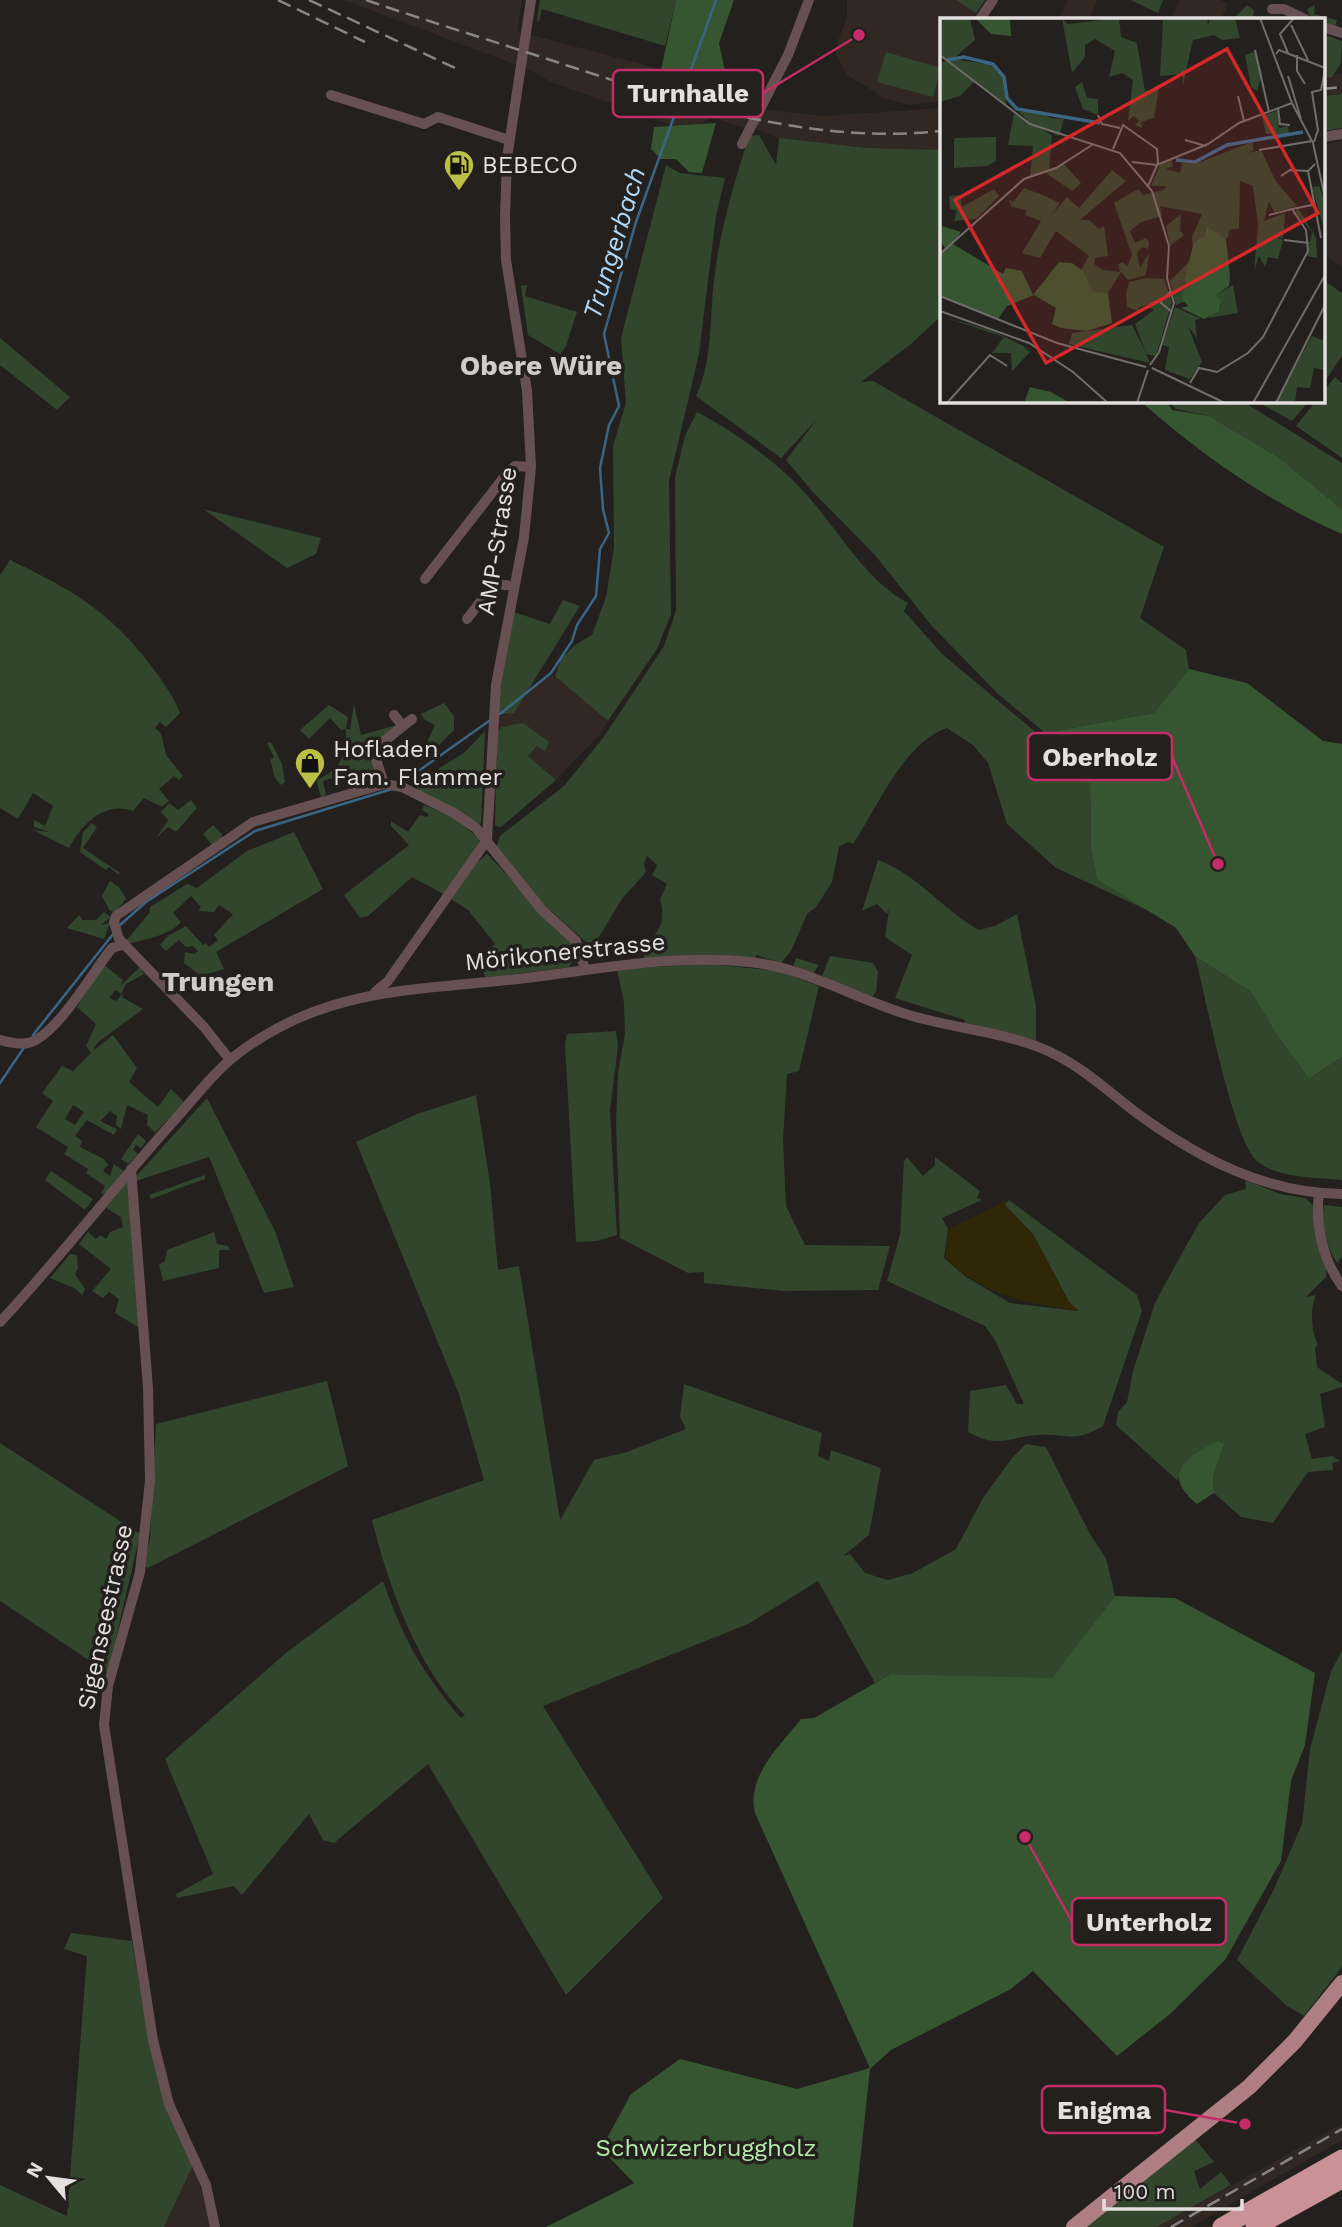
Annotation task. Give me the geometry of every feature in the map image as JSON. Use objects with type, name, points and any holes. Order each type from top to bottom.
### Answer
[{"type":"highway","points":[[1222,2227],[1342,2159]]},
{"type":"highway","points":[[1255,2227],[1342,2179]]},
{"type":"main road","points":[[1074,2227],[1256,2081],[1294,2041],[1342,1983]]},
{"type":"street","name":"AMP-Strasse","points":[[487,840],[496,685],[528,509],[531,467],[527,391],[505,241],[505,182],[531,0]]},
{"type":"street","points":[[742,144],[788,55],[809,0]]},
{"type":"street","points":[[981,18],[993,0]]},
{"type":"street","points":[[1270,9],[1284,9],[1303,18]]},
{"type":"street","points":[[1324,27],[1342,33]]},
{"type":"street","points":[[331,95],[424,124],[438,117],[509,140]]},
{"type":"street","points":[[1324,137],[1342,134]]},
{"type":"street","points":[[425,579],[508,472],[515,466],[531,467]]},
{"type":"street","points":[[467,619],[494,584],[514,586]]},
{"type":"street","points":[[387,784],[372,752],[408,722],[394,715]]},
{"type":"street","points":[[230,1060],[204,1027],[122,941],[114,922],[124,907],[253,822],[387,784],[402,788],[454,813],[487,840],[492,852],[542,910],[576,941],[585,969]]},
{"type":"street","points":[[372,993],[388,981],[487,840]]},
{"type":"street","points":[[0,1040],[17,1044],[32,1042],[76,1000],[112,947],[122,941]]},
{"type":"street","name":"Mörikonerstrasse","points":[[0,1322],[60,1258],[131,1169],[230,1060],[247,1047],[303,1017],[372,993],[650,960],[733,961],[777,967],[914,1016],[1040,1048],[1074,1066],[1140,1115],[1204,1156],[1262,1182],[1318,1194],[1342,1194]]},
{"type":"street","name":"Sigenseestrasse","points":[[131,1169],[148,1388],[150,1481],[140,1572],[108,1686],[104,1725],[153,2040],[169,2104],[206,2185],[215,2227]]},
{"type":"street","points":[[1318,1194],[1319,1230],[1326,1255],[1342,1286]]},
{"type":"shaded area","points":[[344,0],[522,0],[517,31],[686,76],[719,105],[824,116],[940,108],[940,152],[924,154],[782,140],[755,128],[741,127],[712,117],[689,131],[551,82],[530,70]]},
{"type":"shaded area","points":[[847,0],[956,0],[976,13],[975,18],[940,18],[940,101],[910,105],[886,99],[847,75],[836,55],[847,17]]},
{"type":"shaded area","points":[[1068,0],[1097,1],[1089,18],[1059,18]]},
{"type":"shaded area","points":[[1180,0],[1220,0],[1228,4],[1221,18],[1171,18]]},
{"type":"shaded area","points":[[1342,73],[1342,94],[1324,95],[1324,76]]},
{"type":"shaded area","points":[[1342,141],[1342,268],[1324,254],[1324,145]]},
{"type":"shaded area","points":[[555,674],[608,721],[600,734],[556,780],[528,756],[537,746],[549,745],[497,732],[496,715],[506,716],[528,690]]},
{"type":"shaded area","points":[[1342,2124],[1342,2140],[1191,2227],[1157,2227]]},
{"type":"shaded area","points":[[194,2163],[211,2227],[164,2227]]},
{"type":"green space","points":[[540,0],[676,0],[665,46],[542,9],[537,21]]},
{"type":"green space","points":[[676,0],[734,0],[719,43],[725,71],[719,105],[661,70]]},
{"type":"green space","points":[[956,0],[985,0],[976,13]]},
{"type":"green space","points":[[1130,0],[1163,0],[1158,13]]},
{"type":"green space","points":[[1247,5],[1254,10],[1253,18],[1234,18]]},
{"type":"green space","points":[[1315,5],[1314,14],[1337,20],[1335,27],[1324,23],[1324,18],[1311,18],[1307,9]]},
{"type":"green space","points":[[1324,34],[1342,41],[1341,63],[1332,77],[1324,78]]},
{"type":"green space","points":[[886,52],[940,68],[933,97],[877,82]]},
{"type":"green space","points":[[1342,94],[1342,128],[1324,131],[1324,96]]},
{"type":"green space","points":[[716,123],[702,173],[689,172],[676,159],[661,159],[651,149],[654,127]]},
{"type":"green space","points":[[759,135],[776,165],[779,138],[866,148],[940,150],[940,317],[911,344],[861,382],[873,381],[1164,547],[1140,618],[1186,650],[1189,669],[1154,713],[1055,731],[1049,736],[998,694],[932,626],[874,554],[812,491],[786,460],[818,418],[781,458],[696,396],[706,367],[718,255],[749,136]]},
{"type":"green space","points":[[666,165],[680,173],[725,178],[716,216],[699,354],[669,481],[671,614],[657,649],[608,721],[555,676],[561,659],[575,645],[592,635],[606,597],[614,548],[613,446],[626,403],[621,338]]},
{"type":"green space","points":[[1324,281],[1342,293],[1342,356],[1324,383]]},
{"type":"green space","points":[[527,285],[525,296],[577,312],[566,346],[560,354],[528,335],[521,286]]},
{"type":"green space","points":[[0,338],[70,397],[57,410],[0,365]]},
{"type":"green space","points":[[1335,377],[1342,383],[1342,458],[1296,426],[1315,402],[1324,402],[1324,391]]},
{"type":"green space","points":[[1141,402],[1167,402],[1172,410],[1209,416],[1278,457],[1342,509],[1342,534],[1261,492],[1187,440]]},
{"type":"green space","points":[[1170,402],[1244,402],[1342,463],[1342,509],[1278,457],[1209,416],[1176,409]]},
{"type":"green space","points":[[1258,402],[1308,402],[1292,421]]},
{"type":"green space","points":[[697,412],[759,451],[800,488],[880,583],[908,603],[904,611],[942,654],[1045,740],[1038,746],[1038,758],[1090,784],[1091,849],[1097,878],[1149,911],[1056,868],[1007,824],[988,763],[973,745],[947,728],[917,747],[893,778],[853,844],[848,842],[839,847],[832,882],[816,907],[807,914],[791,951],[781,963],[756,955],[756,959],[644,958],[648,944],[660,927],[660,899],[667,884],[652,875],[657,865],[647,856],[644,864],[646,872],[622,899],[591,950],[586,942],[541,902],[496,848],[500,836],[564,786],[603,738],[664,646],[676,611],[675,477],[685,436]]},
{"type":"green space","points":[[203,509],[321,538],[316,554],[287,568]]},
{"type":"green space","points":[[10,560],[71,592],[105,616],[152,667],[171,694],[180,713],[166,727],[160,722],[155,728],[161,733],[166,755],[183,776],[179,780],[174,776],[159,789],[169,801],[162,807],[144,798],[133,811],[112,809],[102,812],[86,824],[69,848],[33,830],[49,832],[34,827],[34,820],[45,826],[53,806],[33,793],[18,819],[0,808],[0,575]]},
{"type":"green space","points":[[563,600],[580,606],[514,713],[496,715],[514,612],[550,624]]},
{"type":"green space","points":[[1189,669],[1247,683],[1323,741],[1342,744],[1342,1057],[1309,1079],[1277,1035],[1251,992],[1195,956],[1176,928],[1097,879],[1091,849],[1090,784],[1038,758],[1038,746],[1055,731],[1154,713]]},
{"type":"green space","points":[[444,703],[454,716],[454,730],[424,760],[420,757],[435,725],[425,720],[421,714]]},
{"type":"green space","points":[[354,704],[361,735],[397,725],[368,751],[378,775],[372,779],[374,783],[352,790],[344,774],[323,781],[326,795],[321,797],[316,780],[331,772],[340,761],[345,747],[346,729],[350,729]]},
{"type":"green space","points":[[329,705],[348,717],[346,729],[341,730],[330,718],[309,739],[300,730]]},
{"type":"green space","points":[[523,723],[549,742],[545,751],[537,746],[528,756],[556,780],[501,827],[495,826],[497,732],[502,727]]},
{"type":"green space","points":[[485,731],[481,823],[478,824],[409,787],[464,753]]},
{"type":"green space","points":[[271,742],[282,764],[285,782],[281,785],[270,760],[274,757],[267,743]]},
{"type":"green space","points":[[191,800],[197,808],[176,832],[168,827],[156,838],[168,820],[161,812],[169,803],[178,810]]},
{"type":"green space","points":[[424,805],[451,816],[479,838],[480,849],[447,896],[412,877],[368,916],[360,918],[344,895],[409,845],[391,826],[391,821],[408,832],[420,815],[427,817],[429,814],[422,810]]},
{"type":"green space","points":[[92,823],[97,827],[83,848],[120,873],[119,875],[109,867],[106,870],[80,852],[83,832]]},
{"type":"green space","points":[[213,825],[222,834],[222,838],[212,845],[203,834]]},
{"type":"green space","points":[[294,832],[323,889],[216,952],[224,969],[201,976],[184,963],[185,952],[194,954],[198,951],[193,946],[186,947],[179,940],[166,951],[160,945],[168,936],[186,926],[203,945],[206,943],[209,947],[218,940],[214,935],[233,914],[219,905],[214,912],[198,911],[201,907],[191,896],[173,913],[181,922],[176,926],[151,938],[131,943],[127,940],[150,912],[150,907],[187,884],[197,888],[247,851]]},
{"type":"green space","points":[[487,854],[578,950],[569,967],[486,978],[478,961],[495,944],[468,910],[451,899],[472,867]]},
{"type":"green space","points":[[878,860],[918,883],[979,930],[995,926],[1017,914],[1036,1007],[1036,1041],[964,1026],[965,1020],[895,998],[912,955],[885,937],[889,909],[887,914],[877,904],[862,911]]},
{"type":"green space","points":[[110,881],[119,887],[126,899],[115,912],[110,911],[102,896]]},
{"type":"green space","points":[[104,912],[111,917],[101,925],[110,923],[104,939],[67,928],[79,915],[83,920],[96,920]]},
{"type":"green space","points":[[830,956],[873,963],[878,971],[876,992],[871,998],[822,976]]},
{"type":"green space","points":[[1195,956],[1251,992],[1277,1035],[1309,1079],[1342,1057],[1342,1180],[1277,1172],[1258,1162],[1249,1149],[1230,1098]]},
{"type":"green space","points":[[796,958],[819,965],[812,975],[793,967]]},
{"type":"green space","points":[[709,964],[778,971],[819,986],[799,1071],[787,1074],[783,1140],[786,1206],[805,1245],[890,1246],[878,1290],[784,1291],[704,1283],[704,1272],[688,1273],[620,1238],[616,1123],[618,1073],[625,1034],[624,1003],[617,969]]},
{"type":"green space","points":[[104,965],[123,980],[120,986],[140,967],[144,974],[126,984],[121,994],[116,990],[109,998],[116,1001],[124,992],[122,997],[143,1009],[97,1043],[93,1051],[113,1035],[137,1068],[129,1082],[158,1107],[171,1089],[185,1103],[155,1132],[147,1125],[148,1115],[127,1105],[121,1129],[116,1125],[117,1116],[110,1111],[100,1121],[117,1129],[114,1135],[87,1120],[75,1136],[82,1141],[80,1147],[104,1159],[108,1165],[103,1171],[110,1176],[114,1164],[125,1172],[106,1196],[101,1193],[105,1186],[86,1173],[88,1169],[64,1154],[68,1147],[36,1127],[53,1101],[42,1093],[62,1066],[73,1071],[91,1053],[86,1046],[96,1024],[77,1007]],"holes":[[[73,1105],[84,1112],[75,1125],[65,1119]]]},
{"type":"green space","points":[[616,1031],[618,1046],[610,1110],[617,1235],[597,1241],[576,1242],[565,1044],[567,1034]]},
{"type":"green space","points":[[476,1095],[490,1183],[498,1270],[519,1266],[560,1520],[594,1460],[627,1452],[686,1429],[680,1417],[684,1384],[822,1433],[818,1456],[829,1461],[831,1450],[881,1468],[869,1535],[843,1556],[850,1554],[865,1573],[888,1580],[913,1573],[956,1549],[983,1498],[1012,1458],[1026,1444],[1046,1447],[1090,1534],[1106,1558],[1115,1596],[1052,1679],[891,1674],[875,1683],[818,1581],[748,1624],[543,1706],[663,1898],[566,1995],[428,1764],[334,1843],[323,1840],[309,1814],[242,1895],[234,1886],[177,1898],[176,1894],[213,1874],[165,1759],[287,1652],[383,1581],[406,1637],[424,1669],[461,1718],[465,1715],[432,1674],[419,1650],[396,1597],[372,1520],[484,1480],[459,1394],[356,1142],[417,1114]]},
{"type":"green space","points":[[207,1098],[275,1231],[294,1287],[264,1293],[209,1157],[130,1183]]},
{"type":"green space","points":[[138,1134],[146,1141],[141,1148],[136,1145],[133,1150],[138,1154],[129,1164],[121,1159]]},
{"type":"green space","points":[[907,1157],[923,1176],[935,1165],[935,1157],[980,1191],[977,1198],[982,1200],[942,1218],[948,1229],[944,1258],[966,1277],[1010,1303],[1078,1311],[1069,1302],[1033,1234],[1004,1204],[1009,1200],[1137,1295],[1142,1311],[1103,1426],[1084,1435],[1038,1435],[1003,1441],[987,1440],[968,1432],[970,1391],[1006,1385],[1017,1404],[1024,1404],[995,1340],[985,1326],[887,1281],[900,1235],[904,1161]]},
{"type":"green space","points":[[51,1171],[93,1199],[85,1210],[45,1180]]},
{"type":"green space","points":[[205,1175],[205,1179],[151,1199],[149,1195]]},
{"type":"green space","points":[[1245,1180],[1280,1194],[1305,1198],[1313,1205],[1327,1264],[1326,1277],[1306,1297],[1316,1295],[1312,1320],[1318,1344],[1315,1348],[1317,1367],[1342,1384],[1342,1387],[1320,1394],[1325,1427],[1305,1434],[1312,1459],[1332,1456],[1340,1461],[1332,1463],[1333,1470],[1308,1472],[1273,1523],[1241,1517],[1214,1493],[1213,1477],[1224,1444],[1180,1469],[1178,1481],[1116,1425],[1118,1412],[1127,1402],[1133,1371],[1155,1303],[1199,1223],[1225,1195],[1246,1189]]},
{"type":"green space","points":[[127,1182],[141,1329],[115,1313],[119,1299],[109,1292],[103,1298],[92,1291],[111,1269],[79,1244],[88,1232],[96,1239],[100,1235],[106,1239],[110,1232],[123,1227],[121,1217],[106,1208]]},
{"type":"green space","points":[[1324,1205],[1342,1207],[1342,1257],[1337,1263],[1325,1235]]},
{"type":"green space","points":[[214,1232],[217,1244],[228,1246],[230,1250],[219,1250],[219,1268],[163,1281],[159,1265],[165,1261],[167,1250]]},
{"type":"green space","points":[[70,1254],[77,1255],[78,1268],[75,1274],[85,1289],[82,1295],[76,1289],[50,1278]]},
{"type":"green space","points":[[327,1381],[348,1466],[148,1568],[144,1565],[150,1539],[156,1424]]},
{"type":"green space","points":[[1218,1441],[1224,1444],[1213,1477],[1214,1493],[1197,1504],[1180,1483],[1179,1474],[1188,1459]]},
{"type":"green space","points":[[0,1443],[140,1534],[108,1673],[0,1601]]},
{"type":"green space","name":"Schwizerbruggholz","points":[[1115,1596],[1175,1598],[1315,1673],[1305,1745],[1291,1781],[1281,1861],[1225,1960],[1170,2014],[1117,2056],[1033,1971],[1011,1989],[891,2050],[870,2069],[853,2227],[546,2227],[634,2183],[601,2149],[631,2094],[680,2059],[797,2089],[870,2068],[755,1813],[755,1786],[760,1774],[801,1719],[814,1718],[891,1674],[1052,1678]]},
{"type":"green space","points":[[1342,1651],[1342,1967],[1304,2016],[1287,2006],[1237,1960],[1274,1889],[1302,1824],[1310,1749],[1331,1671]]},
{"type":"green space","points":[[71,1933],[132,1941],[142,2001],[161,2083],[194,2163],[164,2227],[0,2227],[0,2185],[67,2216],[87,1956],[64,1949]]},
{"type":"green space","points":[[1195,2139],[1214,2162],[1194,2171],[1200,2189],[1221,2172],[1231,2185],[1157,2227],[1083,2227]]},
{"type":"sand","points":[[1009,1200],[1004,1205],[1034,1236],[1069,1302],[1079,1311],[1040,1305],[1008,1296],[977,1282],[945,1259],[948,1229]]},
{"type":"waterway","name":"Trungerbach","points":[[500,714],[551,673],[596,596],[600,549],[609,533],[603,509],[600,468],[609,425],[619,406],[604,334],[636,222],[716,0]]},
{"type":"waterway","name":"Trungerbach","points":[[400,784],[489,721]]},
{"type":"waterway","name":"Trungerbach","points":[[120,925],[146,902],[255,831],[392,789]]},
{"type":"waterway","name":"Trungerbach","points":[[33,1035],[114,933]]},
{"type":"waterway","name":"Trungerbach","points":[[0,1083],[25,1046]]},
{"type":"railway","points":[[278,0],[365,42]]},
{"type":"railway","points":[[309,0],[455,68]]},
{"type":"railway","points":[[366,0],[632,86],[733,114],[784,125],[836,131],[888,134],[940,131]]},
{"type":"railway","points":[[1324,89],[1342,87]]},
{"type":"railway","points":[[1171,2227],[1342,2129]]},
{"type":"place","name":"Turnhalle","points":[[859,35]]},
{"type":"place","name":"BEBECO","points":[[459,192]]},
{"type":"place","name":"Hofladen Fam. Flammer","points":[[310,790]]},
{"type":"place","name":"Oberholz","points":[[1218,864]]},
{"type":"place","name":"Unterholz","points":[[1025,1837]]},
{"type":"place","name":"Enigma","points":[[1245,2124]]},
{"type":"district","name":"Obere Würe","points":[[541,365]]},
{"type":"district","name":"Trungen","points":[[218,981]]}]
